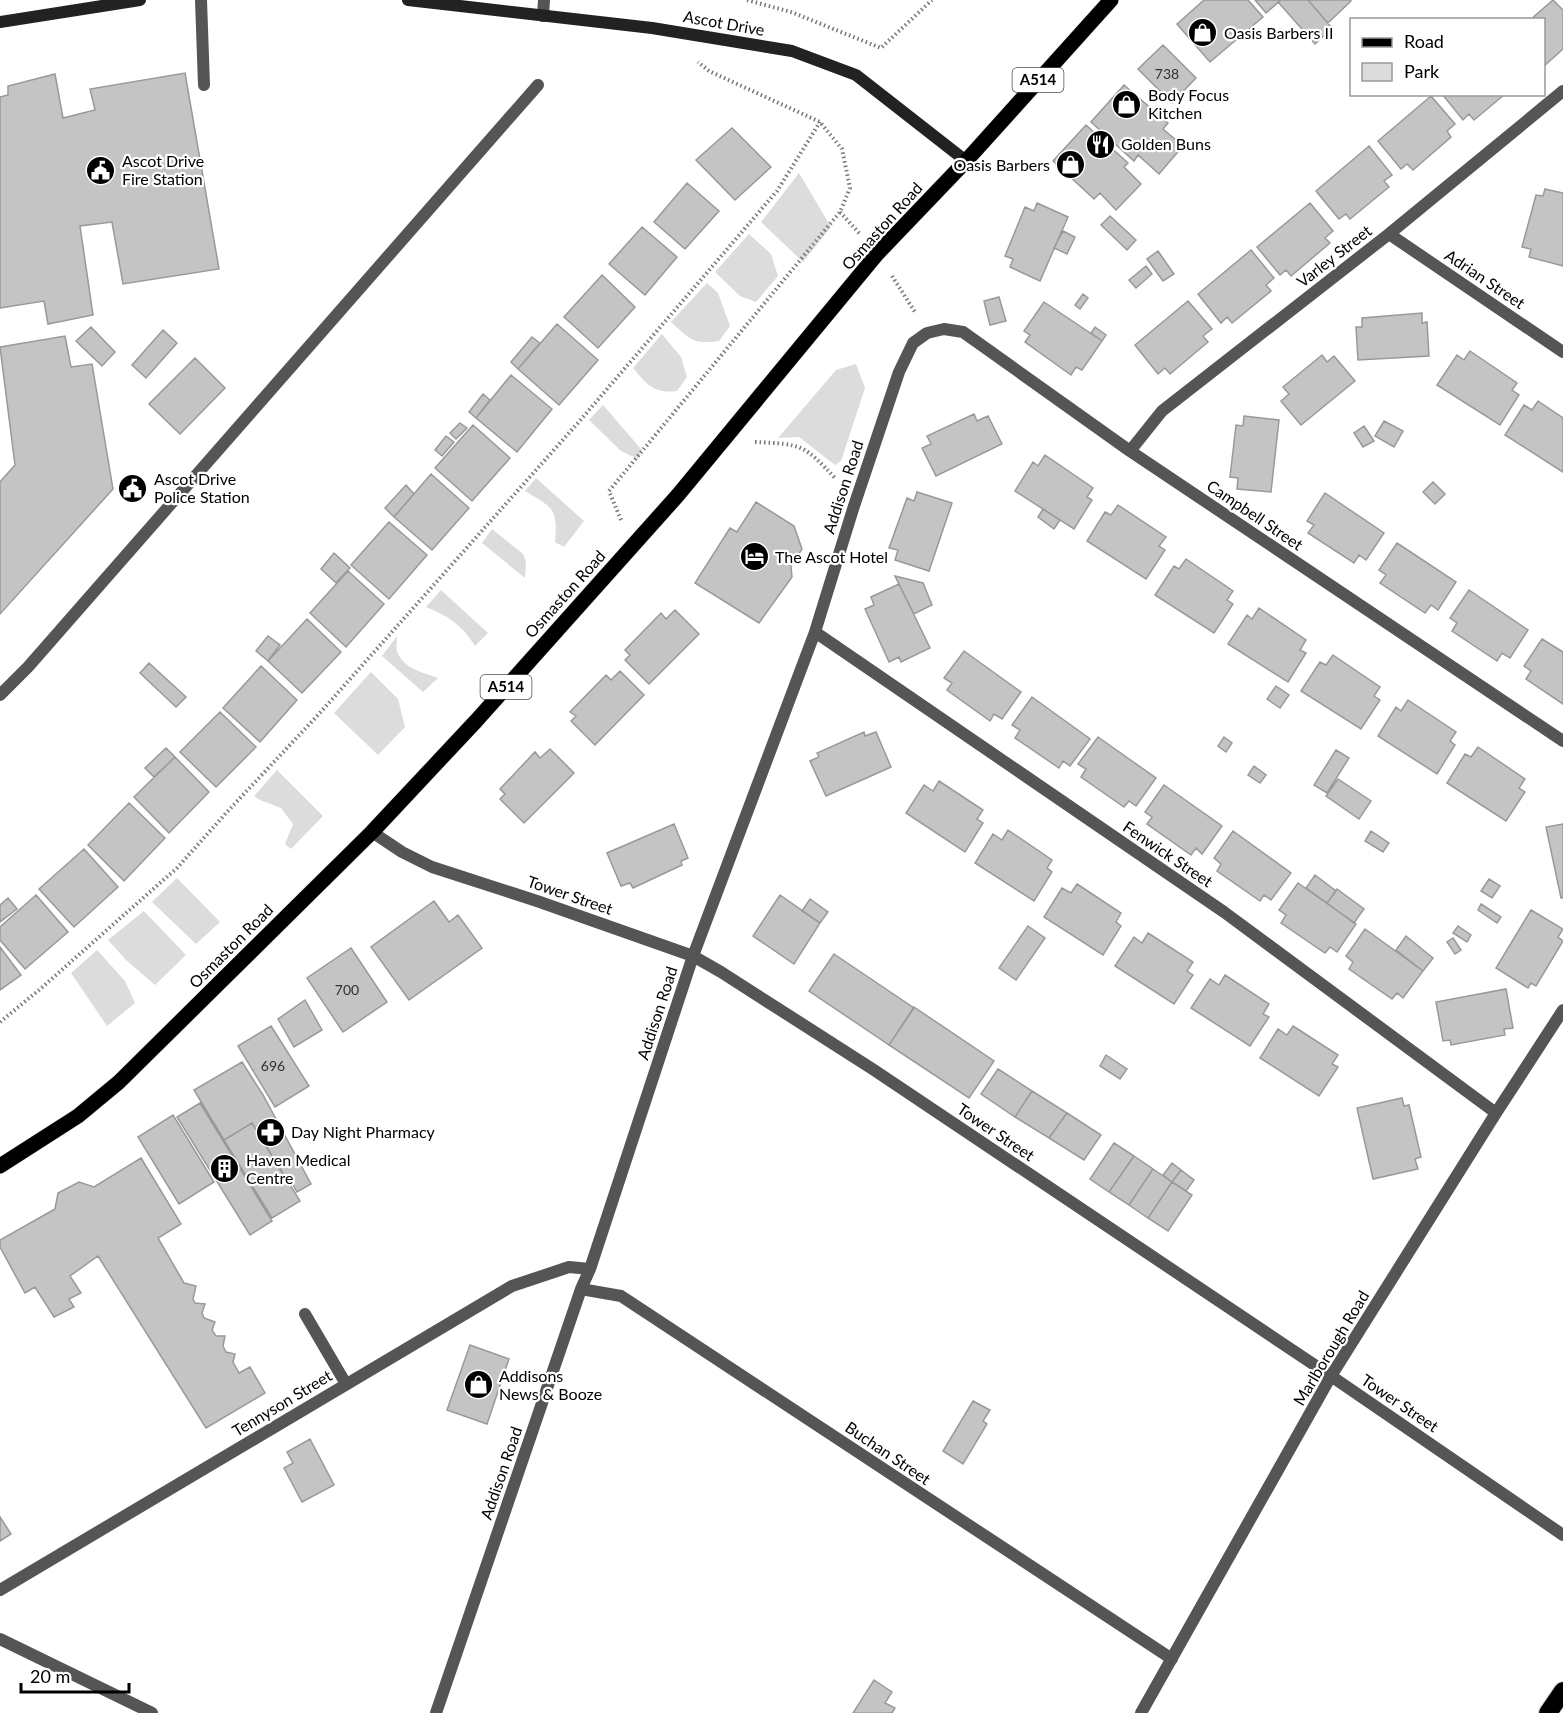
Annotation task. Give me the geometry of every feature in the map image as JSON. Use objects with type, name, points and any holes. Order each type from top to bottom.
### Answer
[{"type":"highway","points":[[1548,1713],[1563,1691]]},
{"type":"main road","name":"Osmaston Road","points":[[0,1166],[78,1116],[120,1082],[372,832],[632,547],[724,441],[878,254],[966,161],[1111,0]]},
{"type":"street","points":[[0,22],[119,1],[140,0]]},
{"type":"street","points":[[201,0],[204,85]]},
{"type":"street","name":"Ascot Drive","points":[[408,0],[652,28],[792,51],[856,75],[966,161]]},
{"type":"street","points":[[543,16],[544,0]]},
{"type":"street","points":[[0,695],[28,667],[538,85]]},
{"type":"street","name":"Varley Street","points":[[1130,451],[1162,411],[1389,234],[1563,91]]},
{"type":"street","name":"Adrian Street","points":[[1389,234],[1563,352]]},
{"type":"street","name":"Campbell Street","points":[[927,333],[944,329],[963,332],[1130,451],[1563,741]]},
{"type":"street","name":"Addison Road","points":[[436,1713],[581,1289],[590,1269],[693,956],[815,632],[899,372],[913,343],[927,333]]},
{"type":"street","name":"Fenwick Street","points":[[815,632],[1224,912],[1496,1113]]},
{"type":"street","name":"Tower Street","points":[[372,832],[402,852],[432,867],[693,956],[760,996],[874,1070],[1331,1376],[1563,1535]]},
{"type":"street","name":"Marlborough Road","points":[[1141,1713],[1331,1376],[1563,1010]]},
{"type":"street","name":"Tennyson Street","points":[[0,1590],[512,1286],[569,1267],[590,1269]]},
{"type":"street","name":"Buchan Street","points":[[581,1289],[621,1296],[1172,1659]]},
{"type":"street","points":[[305,1314],[346,1384]]},
{"type":"street","points":[[0,1639],[152,1713]]},
{"type":"path","points":[[747,0],[791,12],[881,48],[932,0]]},
{"type":"path","points":[[632,547],[609,491],[840,212],[850,188],[842,149],[820,122],[710,71],[693,59]]},
{"type":"path","points":[[0,1022],[177,868],[226,812],[318,715],[577,424],[770,200],[820,122]]},
{"type":"path","points":[[724,441],[796,445],[812,454],[837,480],[853,509]]},
{"type":"green space","points":[[799,173],[831,227],[803,262],[761,222]]},
{"type":"green space","points":[[749,234],[771,254],[778,276],[756,302],[740,296],[715,272]]},
{"type":"green space","points":[[707,283],[718,293],[730,326],[719,341],[697,341],[688,337],[671,322]]},
{"type":"green space","points":[[662,334],[681,357],[687,377],[677,391],[662,391],[651,387],[633,368]]},
{"type":"green space","points":[[856,364],[865,388],[841,461],[835,465],[799,437],[778,438],[836,370]]},
{"type":"green space","points":[[603,405],[642,450],[638,459],[621,451],[589,420]]},
{"type":"green space","points":[[536,478],[584,521],[564,547],[555,542],[556,522],[552,510],[525,491]]},
{"type":"green space","points":[[492,529],[523,554],[526,562],[525,578],[482,543]]},
{"type":"green space","points":[[441,590],[488,633],[475,646],[454,622],[426,607]]},
{"type":"green space","points":[[397,636],[397,651],[404,662],[414,669],[438,678],[423,692],[382,656]]},
{"type":"green space","points":[[371,672],[398,699],[405,727],[378,755],[334,713]]},
{"type":"green space","points":[[277,770],[323,816],[291,849],[285,844],[293,824],[281,808],[254,796]]},
{"type":"green space","points":[[177,878],[220,922],[196,944],[152,902]]},
{"type":"green space","points":[[144,911],[186,955],[155,985],[126,960],[108,940]]},
{"type":"green space","points":[[97,950],[125,981],[135,1003],[107,1026],[71,973]]},
{"type":"building","points":[[1204,0],[1248,0],[1263,17],[1210,62],[1177,24]]},
{"type":"building","points":[[1255,0],[1281,0],[1266,13]]},
{"type":"building","points":[[1308,0],[1332,28],[1315,44],[1278,2]]},
{"type":"building","points":[[1308,0],[1350,0],[1351,1],[1328,23]]},
{"type":"building","points":[[1553,0],[1563,10],[1563,49],[1545,65],[1545,18],[1532,18]]},
{"type":"building","points":[[1163,45],[1196,78],[1172,103],[1138,69]]},
{"type":"building","name":"Ascot Drive Fire Station","points":[[185,73],[219,269],[123,284],[112,222],[80,226],[93,315],[48,324],[44,301],[0,308],[0,97],[8,95],[8,86],[55,74],[63,118],[95,110],[90,89]]},
{"type":"building","points":[[1124,85],[1168,123],[1163,129],[1183,146],[1159,174],[1138,155],[1134,161],[1091,122]]},
{"type":"building","points":[[1431,96],[1455,124],[1447,131],[1451,137],[1413,170],[1407,164],[1401,169],[1378,141]]},
{"type":"building","points":[[1444,96],[1503,96],[1474,120],[1469,114],[1463,120]]},
{"type":"building","points":[[1086,125],[1128,163],[1124,167],[1141,184],[1116,210],[1100,193],[1094,199],[1053,161]]},
{"type":"building","points":[[732,128],[771,167],[735,200],[696,160]]},
{"type":"building","points":[[1369,146],[1392,175],[1384,181],[1389,187],[1350,219],[1346,214],[1339,219],[1316,191]]},
{"type":"building","points":[[687,183],[719,211],[685,249],[654,222]]},
{"type":"building","points":[[1545,189],[1563,193],[1563,266],[1529,257],[1531,249],[1522,247],[1536,195],[1543,196]]},
{"type":"building","points":[[1037,203],[1068,217],[1040,281],[1010,267],[1013,259],[1005,256],[1025,207],[1034,211]]},
{"type":"building","points":[[1310,203],[1333,231],[1325,238],[1330,243],[1291,276],[1286,270],[1280,275],[1257,247]]},
{"type":"building","points":[[1110,216],[1136,240],[1127,250],[1101,225]]},
{"type":"building","points":[[642,227],[677,257],[645,295],[609,264]]},
{"type":"building","points":[[1063,231],[1075,237],[1067,254],[1054,248]]},
{"type":"building","points":[[1251,250],[1274,278],[1266,285],[1271,291],[1232,323],[1227,317],[1221,323],[1198,294]]},
{"type":"building","points":[[1158,251],[1174,274],[1163,281],[1147,259]]},
{"type":"building","points":[[1146,266],[1152,274],[1136,288],[1129,280]]},
{"type":"building","points":[[602,275],[635,307],[598,348],[564,317]]},
{"type":"building","points":[[1083,294],[1088,298],[1080,309],[1075,305]]},
{"type":"building","points":[[999,297],[1006,321],[990,325],[984,301]]},
{"type":"building","points":[[1188,301],[1212,329],[1203,336],[1208,342],[1170,374],[1165,368],[1158,374],[1135,345]]},
{"type":"building","points":[[1044,302],[1102,341],[1082,370],[1076,367],[1071,375],[1025,342],[1030,335],[1024,331]]},
{"type":"building","points":[[1422,313],[1422,323],[1427,322],[1429,356],[1358,360],[1356,327],[1362,327],[1362,318]]},
{"type":"building","points":[[557,324],[598,360],[559,405],[518,369]]},
{"type":"building","points":[[91,327],[115,352],[102,366],[76,341]]},
{"type":"building","points":[[1095,327],[1106,335],[1102,341],[1091,333]]},
{"type":"building","points":[[163,330],[177,343],[146,378],[132,365]]},
{"type":"building","points":[[65,336],[71,367],[92,364],[113,489],[0,614],[0,482],[15,465],[0,347]]},
{"type":"building","points":[[532,337],[540,343],[518,369],[511,362]]},
{"type":"building","points":[[1470,351],[1517,383],[1512,390],[1519,395],[1500,425],[1437,385],[1457,355],[1464,360]]},
{"type":"building","points":[[1322,355],[1327,362],[1334,356],[1355,381],[1301,425],[1281,401],[1289,394],[1283,387]]},
{"type":"building","points":[[195,358],[225,388],[180,434],[149,404]]},
{"type":"building","points":[[511,375],[552,409],[517,452],[476,418]]},
{"type":"building","points":[[483,394],[490,400],[476,418],[469,412]]},
{"type":"building","points":[[1538,401],[1563,418],[1563,472],[1505,435],[1524,405],[1532,410]]},
{"type":"building","points":[[974,414],[977,421],[988,416],[1002,444],[936,476],[922,448],[931,444],[927,436]]},
{"type":"building","points":[[1244,416],[1279,420],[1271,492],[1237,489],[1238,478],[1230,477],[1236,425],[1243,426]]},
{"type":"building","points":[[1384,421],[1403,431],[1394,447],[1375,436]]},
{"type":"building","points":[[460,423],[467,428],[456,439],[450,433]]},
{"type":"building","points":[[473,425],[510,458],[472,501],[435,468]]},
{"type":"building","points":[[1364,426],[1374,441],[1363,447],[1354,433]]},
{"type":"building","points":[[446,436],[454,442],[442,456],[435,450]]},
{"type":"building","points":[[1045,455],[1093,488],[1087,497],[1092,500],[1074,529],[1015,491],[1033,462],[1038,466]]},
{"type":"building","points":[[431,474],[469,508],[432,550],[394,517]]},
{"type":"building","points":[[1433,482],[1445,494],[1435,504],[1423,492]]},
{"type":"building","points":[[406,485],[414,494],[394,517],[385,508]]},
{"type":"building","points":[[917,492],[952,503],[929,571],[895,560],[898,550],[889,548],[907,498],[914,501]]},
{"type":"building","points":[[1325,493],[1384,533],[1366,560],[1359,555],[1354,563],[1308,533],[1314,525],[1307,521]]},
{"type":"building","name":"The Ascot Hotel","points":[[756,502],[794,526],[802,549],[791,566],[792,577],[759,623],[695,583],[730,528],[737,532]]},
{"type":"building","points":[[1118,505],[1166,537],[1159,546],[1165,550],[1146,579],[1087,541],[1105,512],[1111,515]]},
{"type":"building","points":[[1043,509],[1060,520],[1054,529],[1038,517]]},
{"type":"building","points":[[389,522],[427,555],[389,599],[351,565]]},
{"type":"building","points":[[1397,543],[1456,582],[1438,610],[1431,605],[1425,613],[1380,583],[1386,575],[1379,570]]},
{"type":"building","points":[[334,553],[350,568],[336,583],[321,569]]},
{"type":"building","points":[[1186,559],[1233,591],[1227,600],[1233,604],[1214,633],[1155,595],[1174,566],[1179,569]]},
{"type":"building","points":[[348,571],[384,604],[346,647],[310,613]]},
{"type":"building","points":[[895,576],[923,583],[932,605],[914,614]]},
{"type":"building","points":[[899,584],[930,648],[901,662],[899,657],[889,662],[865,609],[874,605],[871,597]]},
{"type":"building","points":[[1469,590],[1528,630],[1510,658],[1502,653],[1497,661],[1452,631],[1457,623],[1450,618]]},
{"type":"building","points":[[1259,608],[1306,640],[1300,650],[1306,653],[1288,682],[1228,644],[1247,615],[1252,619]]},
{"type":"building","points":[[675,610],[699,634],[649,684],[625,660],[630,655],[625,650],[661,613],[666,619]]},
{"type":"building","points":[[307,619],[341,652],[302,693],[268,661]]},
{"type":"building","points":[[268,636],[280,645],[268,661],[256,651]]},
{"type":"building","points":[[1542,639],[1563,652],[1563,704],[1526,679],[1531,671],[1524,666]]},
{"type":"building","points":[[964,651],[1021,692],[1002,719],[994,714],[990,721],[947,690],[952,683],[944,678]]},
{"type":"building","points":[[1333,655],[1380,687],[1374,696],[1380,700],[1361,729],[1301,691],[1320,662],[1326,665]]},
{"type":"building","points":[[149,663],[186,697],[176,707],[140,673]]},
{"type":"building","points":[[261,666],[297,700],[260,742],[223,708]]},
{"type":"building","points":[[620,671],[644,695],[595,745],[571,721],[576,716],[570,712],[606,675],[611,680]]},
{"type":"building","points":[[1276,686],[1289,695],[1280,708],[1267,699]]},
{"type":"building","points":[[1032,697],[1090,739],[1070,766],[1063,761],[1059,768],[1015,738],[1020,730],[1012,725]]},
{"type":"building","points":[[1408,700],[1456,732],[1450,741],[1455,745],[1437,774],[1378,736],[1396,707],[1401,711]]},
{"type":"building","points":[[220,712],[256,747],[216,787],[180,752]]},
{"type":"building","points":[[864,732],[865,736],[876,732],[891,767],[826,796],[810,761],[819,757],[817,753]]},
{"type":"building","points":[[1098,737],[1156,778],[1136,806],[1129,801],[1124,807],[1081,777],[1086,769],[1078,764]]},
{"type":"building","points":[[1224,737],[1232,743],[1226,752],[1218,746]]},
{"type":"building","points":[[1478,747],[1525,779],[1519,788],[1525,792],[1506,821],[1447,783],[1465,754],[1471,757]]},
{"type":"building","points":[[166,748],[175,757],[154,777],[145,768]]},
{"type":"building","points":[[550,749],[574,773],[524,823],[500,799],[505,794],[500,789],[535,752],[540,758]]},
{"type":"building","points":[[1336,750],[1349,758],[1327,793],[1314,785]]},
{"type":"building","points":[[175,757],[209,792],[169,833],[134,797]]},
{"type":"building","points":[[1254,766],[1266,775],[1260,783],[1248,775]]},
{"type":"building","points":[[1338,779],[1371,801],[1359,819],[1326,796]]},
{"type":"building","points":[[939,781],[983,810],[977,819],[983,823],[965,852],[906,813],[924,785],[933,791]]},
{"type":"building","points":[[1164,785],[1222,826],[1202,854],[1196,848],[1191,855],[1147,824],[1152,817],[1145,812]]},
{"type":"building","points":[[129,803],[165,838],[124,881],[88,845]]},
{"type":"building","points":[[674,824],[688,858],[681,861],[682,865],[633,888],[630,883],[621,886],[607,853]]},
{"type":"building","points":[[1563,824],[1563,898],[1561,898],[1546,827]]},
{"type":"building","points":[[1008,830],[1052,860],[1047,868],[1052,872],[1034,901],[975,863],[993,834],[1002,840]]},
{"type":"building","points":[[1233,831],[1291,873],[1271,900],[1264,895],[1260,901],[1217,871],[1221,864],[1214,858]]},
{"type":"building","points":[[1371,831],[1389,843],[1383,852],[1365,841]]},
{"type":"building","points":[[84,849],[118,887],[74,927],[39,889]]},
{"type":"building","points":[[1315,875],[1336,891],[1327,903],[1306,888]]},
{"type":"building","points":[[1489,879],[1500,886],[1492,898],[1481,891]]},
{"type":"building","points":[[1298,883],[1356,924],[1337,952],[1330,947],[1325,953],[1281,923],[1286,915],[1279,910]]},
{"type":"building","points":[[1077,884],[1121,913],[1116,922],[1121,926],[1103,955],[1044,917],[1062,888],[1071,893]]},
{"type":"building","points":[[1337,889],[1364,909],[1354,923],[1327,903]]},
{"type":"building","points":[[36,895],[68,932],[25,969],[0,940],[0,927]]},
{"type":"building","points":[[780,895],[820,923],[794,964],[753,936]]},
{"type":"building","points":[[8,898],[17,909],[0,922],[0,905]]},
{"type":"building","points":[[810,899],[828,912],[820,923],[802,911]]},
{"type":"building","points":[[434,901],[449,922],[458,915],[482,948],[409,1000],[371,947]]},
{"type":"building","points":[[1481,904],[1501,917],[1497,923],[1478,910]]},
{"type":"building","points":[[1531,910],[1563,929],[1558,937],[1563,941],[1536,986],[1531,983],[1528,988],[1496,968]]},
{"type":"building","points":[[1028,926],[1045,938],[1016,980],[999,968]]},
{"type":"building","points":[[1458,926],[1471,935],[1467,942],[1453,933]]},
{"type":"building","points":[[1365,929],[1423,971],[1403,998],[1397,993],[1392,999],[1349,969],[1353,962],[1346,956]]},
{"type":"building","points":[[1148,933],[1193,962],[1187,971],[1193,975],[1174,1004],[1115,966],[1134,937],[1142,943]]},
{"type":"building","points":[[1406,936],[1433,958],[1423,971],[1396,950]]},
{"type":"building","points":[[1453,938],[1461,950],[1455,954],[1447,942]]},
{"type":"building","points":[[0,947],[21,975],[0,990]]},
{"type":"building","points":[[351,948],[387,1002],[343,1032],[307,978]]},
{"type":"building","points":[[834,954],[914,1008],[889,1045],[809,991]]},
{"type":"building","points":[[1225,975],[1269,1004],[1263,1014],[1269,1017],[1250,1046],[1191,1008],[1210,979],[1219,985]]},
{"type":"building","points":[[1506,989],[1513,1028],[1504,1029],[1505,1035],[1451,1045],[1450,1040],[1443,1041],[1436,1002]]},
{"type":"building","points":[[305,1000],[322,1030],[294,1047],[278,1019]]},
{"type":"building","points":[[914,1007],[994,1061],[969,1098],[889,1045]]},
{"type":"building","points":[[271,1026],[309,1086],[275,1107],[238,1046]]},
{"type":"building","points":[[1293,1026],[1338,1055],[1332,1064],[1338,1067],[1319,1096],[1260,1058],[1278,1029],[1287,1035]]},
{"type":"building","points":[[1106,1055],[1127,1069],[1120,1079],[1100,1066]]},
{"type":"building","name":"Day Night Pharmacy","points":[[242,1062],[263,1095],[311,1184],[297,1192],[288,1176],[285,1178],[252,1123],[224,1140],[194,1090]]},
{"type":"building","points":[[998,1069],[1032,1091],[1015,1117],[981,1094]]},
{"type":"building","points":[[1032,1091],[1067,1113],[1049,1138],[1015,1117]]},
{"type":"building","points":[[1402,1098],[1404,1106],[1409,1105],[1421,1157],[1415,1159],[1418,1169],[1373,1179],[1357,1108]]},
{"type":"building","name":"Haven Medical Centre","points":[[200,1103],[272,1221],[250,1235],[177,1117]]},
{"type":"building","points":[[1067,1113],[1101,1135],[1084,1160],[1049,1138]]},
{"type":"building","points":[[173,1115],[214,1182],[179,1204],[138,1137]]},
{"type":"building","points":[[252,1123],[300,1201],[272,1218],[224,1140]]},
{"type":"building","points":[[1114,1143],[1134,1156],[1109,1192],[1090,1179]]},
{"type":"building","points":[[1134,1156],[1153,1169],[1129,1205],[1109,1192]]},
{"type":"building","points":[[141,1158],[181,1224],[158,1238],[184,1283],[196,1286],[193,1299],[195,1303],[205,1304],[202,1313],[204,1318],[215,1322],[212,1330],[216,1336],[225,1336],[223,1346],[226,1352],[235,1354],[233,1362],[239,1373],[250,1367],[265,1393],[206,1428],[98,1256],[70,1276],[81,1293],[69,1299],[74,1307],[54,1317],[35,1287],[25,1293],[0,1247],[0,1240],[55,1209],[58,1193],[79,1182],[94,1187]]},
{"type":"building","points":[[1172,1163],[1181,1170],[1172,1182],[1163,1175]]},
{"type":"building","points":[[1153,1169],[1172,1182],[1148,1218],[1129,1205]]},
{"type":"building","points":[[1181,1170],[1194,1180],[1186,1191],[1172,1182]]},
{"type":"building","points":[[1172,1182],[1192,1195],[1168,1231],[1148,1218]]},
{"type":"building","name":"Addisons News & Booze","points":[[470,1345],[509,1359],[487,1424],[447,1410]]},
{"type":"building","points":[[973,1401],[990,1410],[983,1421],[987,1424],[963,1464],[943,1451]]},
{"type":"building","points":[[310,1439],[334,1485],[302,1502],[284,1468],[293,1463],[287,1452]]},
{"type":"building","points":[[0,1517],[11,1534],[0,1541]]},
{"type":"building","points":[[874,1680],[892,1692],[885,1703],[895,1708],[892,1713],[853,1713]]},
{"type":"place","name":"Oasis Barbers II","points":[[1203,33]]},
{"type":"place","name":"Body Focus Kitchen","points":[[1127,104]]},
{"type":"place","name":"Golden Buns","points":[[1100,144]]},
{"type":"place","name":"Oasis Barbers","points":[[1071,165]]},
{"type":"place","name":"Ascot Drive Fire Station","points":[[101,170]]},
{"type":"place","name":"Ascot Drive Police Station","points":[[133,488]]},
{"type":"place","name":"The Ascot Hotel","points":[[754,557]]},
{"type":"place","name":"Day Night Pharmacy","points":[[270,1132]]},
{"type":"place","name":"Haven Medical Centre","points":[[225,1169]]},
{"type":"place","name":"Addisons News & Booze","points":[[478,1385]]}]
